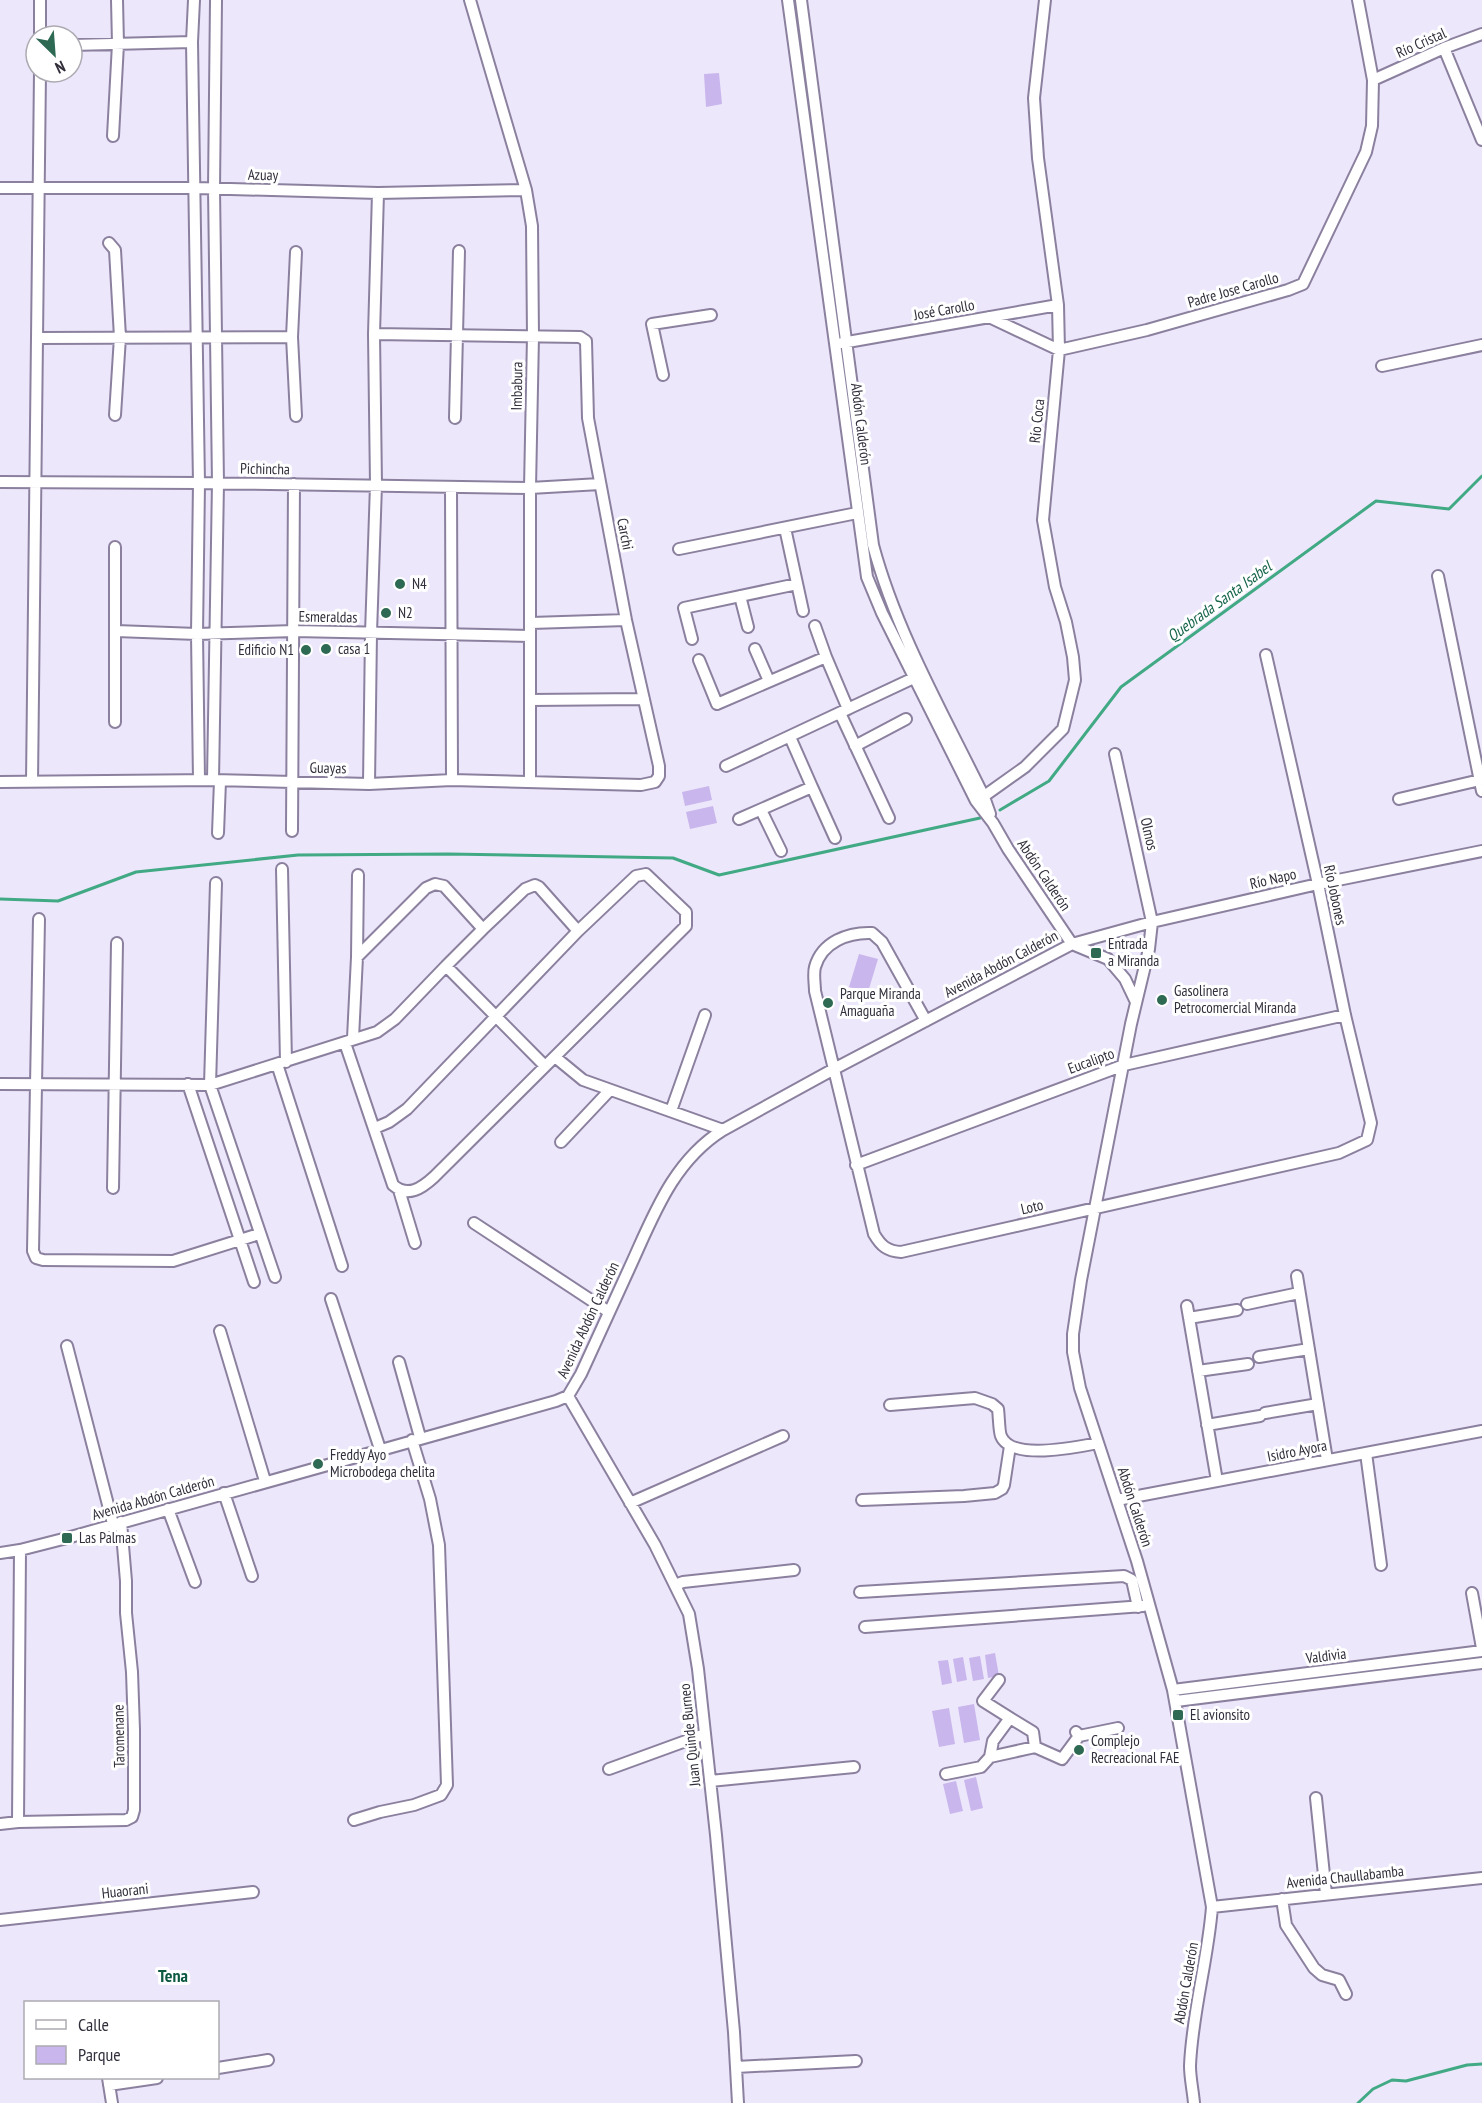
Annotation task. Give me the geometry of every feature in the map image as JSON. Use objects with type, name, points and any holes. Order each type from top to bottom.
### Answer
[{"type":"street","points":[[40,0],[40,24]]},
{"type":"street","points":[[112,136],[118,45],[117,0]]},
{"type":"street","points":[[194,0],[192,42],[199,483],[197,634],[199,780]]},
{"type":"street","points":[[216,0],[214,336],[218,483],[214,633],[218,833]]},
{"type":"street","name":"Imbabura","points":[[470,0],[526,190],[532,226],[530,782]]},
{"type":"street","name":"Abdón Calderón","points":[[788,0],[867,577],[993,823],[1072,944]]},
{"type":"street","name":"Abdón Calderón","points":[[801,0],[873,545],[882,579],[919,676]]},
{"type":"street","name":"Río Coca","points":[[980,799],[1025,766],[1062,729],[1075,680],[1066,622],[1055,587],[1043,520],[1059,350],[1058,305],[1038,158],[1034,98],[1045,0]]},
{"type":"street","name":"Padre Jose Carollo","points":[[1059,350],[1147,330],[1303,284],[1366,152],[1372,126],[1373,80],[1358,0]]},
{"type":"street","name":"Río Cristal","points":[[1373,80],[1444,48],[1482,34]]},
{"type":"street","points":[[84,45],[192,42]]},
{"type":"street","points":[[1444,48],[1482,140]]},
{"type":"street","points":[[32,782],[40,84]]},
{"type":"street","name":"Azuay","points":[[0,188],[196,188],[378,193],[526,190]]},
{"type":"street","points":[[369,784],[369,633],[376,485],[374,334],[378,193]]},
{"type":"street","points":[[109,243],[115,250],[120,337],[115,414]]},
{"type":"street","points":[[455,418],[459,251]]},
{"type":"street","points":[[296,252],[292,337],[296,416]]},
{"type":"street","name":"José Carollo","points":[[836,344],[1058,305]]},
{"type":"street","points":[[663,375],[652,324],[711,315]]},
{"type":"street","points":[[989,317],[1059,350]]},
{"type":"street","points":[[374,334],[533,336]]},
{"type":"street","name":"Carchi","points":[[533,336],[580,337],[586,341],[588,418],[626,620],[659,766],[659,776],[655,782]]},
{"type":"street","points":[[38,338],[292,337]]},
{"type":"street","points":[[1382,366],[1482,345]]},
{"type":"street","name":"Pichincha","points":[[0,482],[530,488],[600,484]]},
{"type":"street","points":[[292,831],[294,484]]},
{"type":"street","points":[[451,487],[452,780]]},
{"type":"street","points":[[679,549],[857,513]]},
{"type":"street","points":[[785,528],[803,611]]},
{"type":"street","points":[[114,547],[116,722]]},
{"type":"street","points":[[1399,799],[1481,785],[1438,576]]},
{"type":"street","points":[[692,639],[684,608],[797,584]]},
{"type":"street","points":[[740,596],[748,627]]},
{"type":"street","points":[[531,623],[626,620]]},
{"type":"street","points":[[815,626],[855,746],[890,818]]},
{"type":"street","points":[[116,631],[214,633]]},
{"type":"street","name":"Esmeraldas","points":[[214,633],[294,631],[530,636]]},
{"type":"street","points":[[755,649],[769,681]]},
{"type":"street","name":"Río Jobones","points":[[1266,656],[1371,1123],[1366,1140]]},
{"type":"street","points":[[699,660],[717,704],[826,657]]},
{"type":"street","points":[[726,766],[919,676]]},
{"type":"street","points":[[530,700],[644,699]]},
{"type":"street","points":[[855,746],[906,718]]},
{"type":"street","points":[[790,737],[835,838]]},
{"type":"street","name":"Olmos","points":[[1115,754],[1152,922]]},
{"type":"street","name":"Guayas","points":[[0,782],[199,780],[369,784],[452,780],[641,784],[655,782]]},
{"type":"street","points":[[739,819],[812,787]]},
{"type":"street","points":[[761,810],[781,851]]},
{"type":"street","name":"Río Napo","points":[[1072,944],[1152,922],[1482,851]]},
{"type":"street","points":[[282,869],[282,1063],[304,1144],[342,1266]]},
{"type":"street","points":[[375,1128],[407,1109],[578,931],[636,876],[646,874],[686,912],[686,926],[427,1184],[413,1191],[399,1190]]},
{"type":"street","points":[[358,875],[357,957],[349,1040],[393,1185],[399,1190],[415,1243]]},
{"type":"street","points":[[216,883],[210,1085],[275,1277]]},
{"type":"street","points":[[357,957],[426,888],[435,884],[448,889],[483,929]]},
{"type":"street","points":[[0,1084],[210,1085],[377,1032],[386,1026],[525,889],[535,885],[578,931]]},
{"type":"street","points":[[39,920],[33,1251],[36,1258],[43,1260],[173,1261],[259,1234]]},
{"type":"street","name":"Abdón Calderón","points":[[1152,922],[1149,949],[1136,1002],[1072,1334],[1079,1383],[1138,1565],[1144,1606],[1174,1696],[1212,1907],[1210,1936],[1193,2034],[1190,2069],[1194,2103]]},
{"type":"street","name":"Loto","points":[[926,1021],[882,942],[872,933],[859,933],[840,938],[824,950],[815,968],[816,991],[874,1234],[880,1245],[890,1251],[900,1252],[1339,1153],[1366,1140]]},
{"type":"street","points":[[112,1188],[116,1083],[117,943]]},
{"type":"street","points":[[1072,944],[1107,959],[1125,978],[1136,1002]]},
{"type":"street","name":"Avenida Abdón Calderón","points":[[0,1553],[20,1550],[568,1396],[576,1386],[665,1190],[688,1158],[707,1140],[834,1069],[1072,944]]},
{"type":"street","points":[[446,966],[545,1066]]},
{"type":"street","points":[[670,1111],[705,1015]]},
{"type":"street","name":"Eucalipto","points":[[856,1165],[1124,1065],[1345,1015]]},
{"type":"street","points":[[555,1057],[583,1080],[723,1131]]},
{"type":"street","points":[[188,1084],[254,1282]]},
{"type":"street","points":[[561,1142],[610,1090]]},
{"type":"street","points":[[474,1223],[609,1312]]},
{"type":"street","points":[[1297,1276],[1327,1460]]},
{"type":"street","points":[[1247,1304],[1299,1293]]},
{"type":"street","points":[[331,1299],[380,1449]]},
{"type":"street","points":[[1187,1306],[1216,1481]]},
{"type":"street","points":[[1189,1318],[1237,1310]]},
{"type":"street","points":[[220,1331],[265,1482]]},
{"type":"street","points":[[67,1346],[117,1523]]},
{"type":"street","points":[[1259,1357],[1308,1349]]},
{"type":"street","points":[[354,1820],[414,1805],[441,1795],[447,1785],[439,1545],[399,1362]]},
{"type":"street","points":[[1198,1371],[1248,1364]]},
{"type":"street","name":"Juan Quinde Burneo","points":[[568,1396],[655,1545],[689,1614],[698,1669],[710,1781],[734,2032],[738,2103]]},
{"type":"street","points":[[890,1405],[975,1398],[992,1404],[998,1409],[1000,1436],[1010,1446],[1040,1451],[1098,1443]]},
{"type":"street","points":[[1207,1425],[1318,1404]]},
{"type":"street","name":"Isidro Ayora","points":[[1117,1500],[1482,1431]]},
{"type":"street","points":[[630,1503],[783,1436]]},
{"type":"street","points":[[862,1500],[964,1496],[995,1492],[1004,1485],[1010,1446]]},
{"type":"street","points":[[1366,1453],[1381,1565]]},
{"type":"street","points":[[224,1493],[252,1576]]},
{"type":"street","points":[[168,1509],[195,1582]]},
{"type":"street","name":"Taromenane","points":[[0,1824],[18,1821],[126,1820],[132,1817],[134,1810],[132,1683],[126,1614],[126,1581],[117,1523]]},
{"type":"street","points":[[18,1821],[20,1550]]},
{"type":"street","points":[[1128,1577],[1138,1565]]},
{"type":"street","points":[[675,1585],[683,1582],[794,1570]]},
{"type":"street","points":[[860,1592],[1128,1577],[1132,1580],[1144,1606],[865,1627]]},
{"type":"street","points":[[1472,1593],[1482,1650]]},
{"type":"street","name":"Valdivia","points":[[1430,1664],[1482,1650]]},
{"type":"street","name":"Valdivia","points":[[1174,1696],[1430,1664],[1482,1663]]},
{"type":"street","points":[[999,1680],[983,1701],[1033,1732],[1035,1748]]},
{"type":"street","points":[[946,1774],[981,1767],[990,1757],[993,1741],[1010,1718]]},
{"type":"street","points":[[990,1757],[1035,1748],[1062,1759],[1077,1733],[1118,1728]]},
{"type":"street","points":[[609,1768],[705,1734]]},
{"type":"street","points":[[710,1781],[854,1767]]},
{"type":"street","points":[[1316,1798],[1326,1894]]},
{"type":"street","name":"Avenida Chaullabamba","points":[[1212,1907],[1482,1878]]},
{"type":"street","name":"Huaorani","points":[[0,1920],[253,1892]]},
{"type":"street","points":[[1282,1899],[1286,1925],[1314,1968],[1322,1975],[1339,1980],[1346,1994]]},
{"type":"street","points":[[219,2068],[268,2060]]},
{"type":"street","points":[[736,2067],[856,2061]]},
{"type":"street","points":[[112,2103],[109,2081],[141,2079]]},
{"type":"green space","points":[[719,73],[722,104],[706,107],[704,74]]},
{"type":"green space","points":[[709,786],[712,800],[685,806],[682,792]]},
{"type":"green space","points":[[713,806],[717,823],[690,829],[686,812]]},
{"type":"green space","points":[[859,954],[878,959],[868,992],[849,987]]},
{"type":"green space","points":[[995,1653],[999,1676],[988,1678],[985,1655]]},
{"type":"green space","points":[[980,1656],[984,1679],[973,1681],[969,1658]]},
{"type":"green space","points":[[963,1657],[967,1680],[957,1682],[953,1659]]},
{"type":"green space","points":[[948,1660],[952,1683],[942,1685],[938,1661]]},
{"type":"green space","points":[[974,1704],[980,1740],[964,1743],[958,1707]]},
{"type":"green space","points":[[949,1708],[955,1744],[939,1747],[932,1711]]},
{"type":"green space","points":[[976,1777],[983,1808],[971,1811],[964,1780]]},
{"type":"green space","points":[[956,1781],[963,1811],[950,1814],[943,1784]]},
{"type":"waterway","name":"Quebrada Santa Isabel","points":[[1000,810],[1049,781],[1121,687],[1376,501],[1449,509],[1482,476]]},
{"type":"waterway","points":[[0,899],[58,901],[136,872],[298,855],[448,854],[673,858],[719,875],[980,818]]},
{"type":"waterway","points":[[1358,2103],[1373,2089],[1392,2080],[1406,2081],[1467,2065],[1482,2064]]},
{"type":"place","name":"N4","points":[[400,584]]},
{"type":"place","name":"N2","points":[[386,613]]},
{"type":"place","name":"casa 1","points":[[326,649]]},
{"type":"place","name":"Edificio N1","points":[[306,650]]},
{"type":"place","name":"Entrada a Miranda","points":[[1096,953]]},
{"type":"place","name":"Gasolinera Petrocomercial Miranda","points":[[1162,1000]]},
{"type":"place","name":"Parque Miranda Amaguaña","points":[[828,1003]]},
{"type":"place","name":"Freddy Ayo Microbodega chelita","points":[[318,1464]]},
{"type":"place","name":"Las Palmas","points":[[67,1538]]},
{"type":"place","name":"El avionsito","points":[[1178,1715]]},
{"type":"place","name":"Complejo Recreacional FAE","points":[[1079,1750]]},
{"type":"district","name":"Tena","points":[[173,1976]]}]
